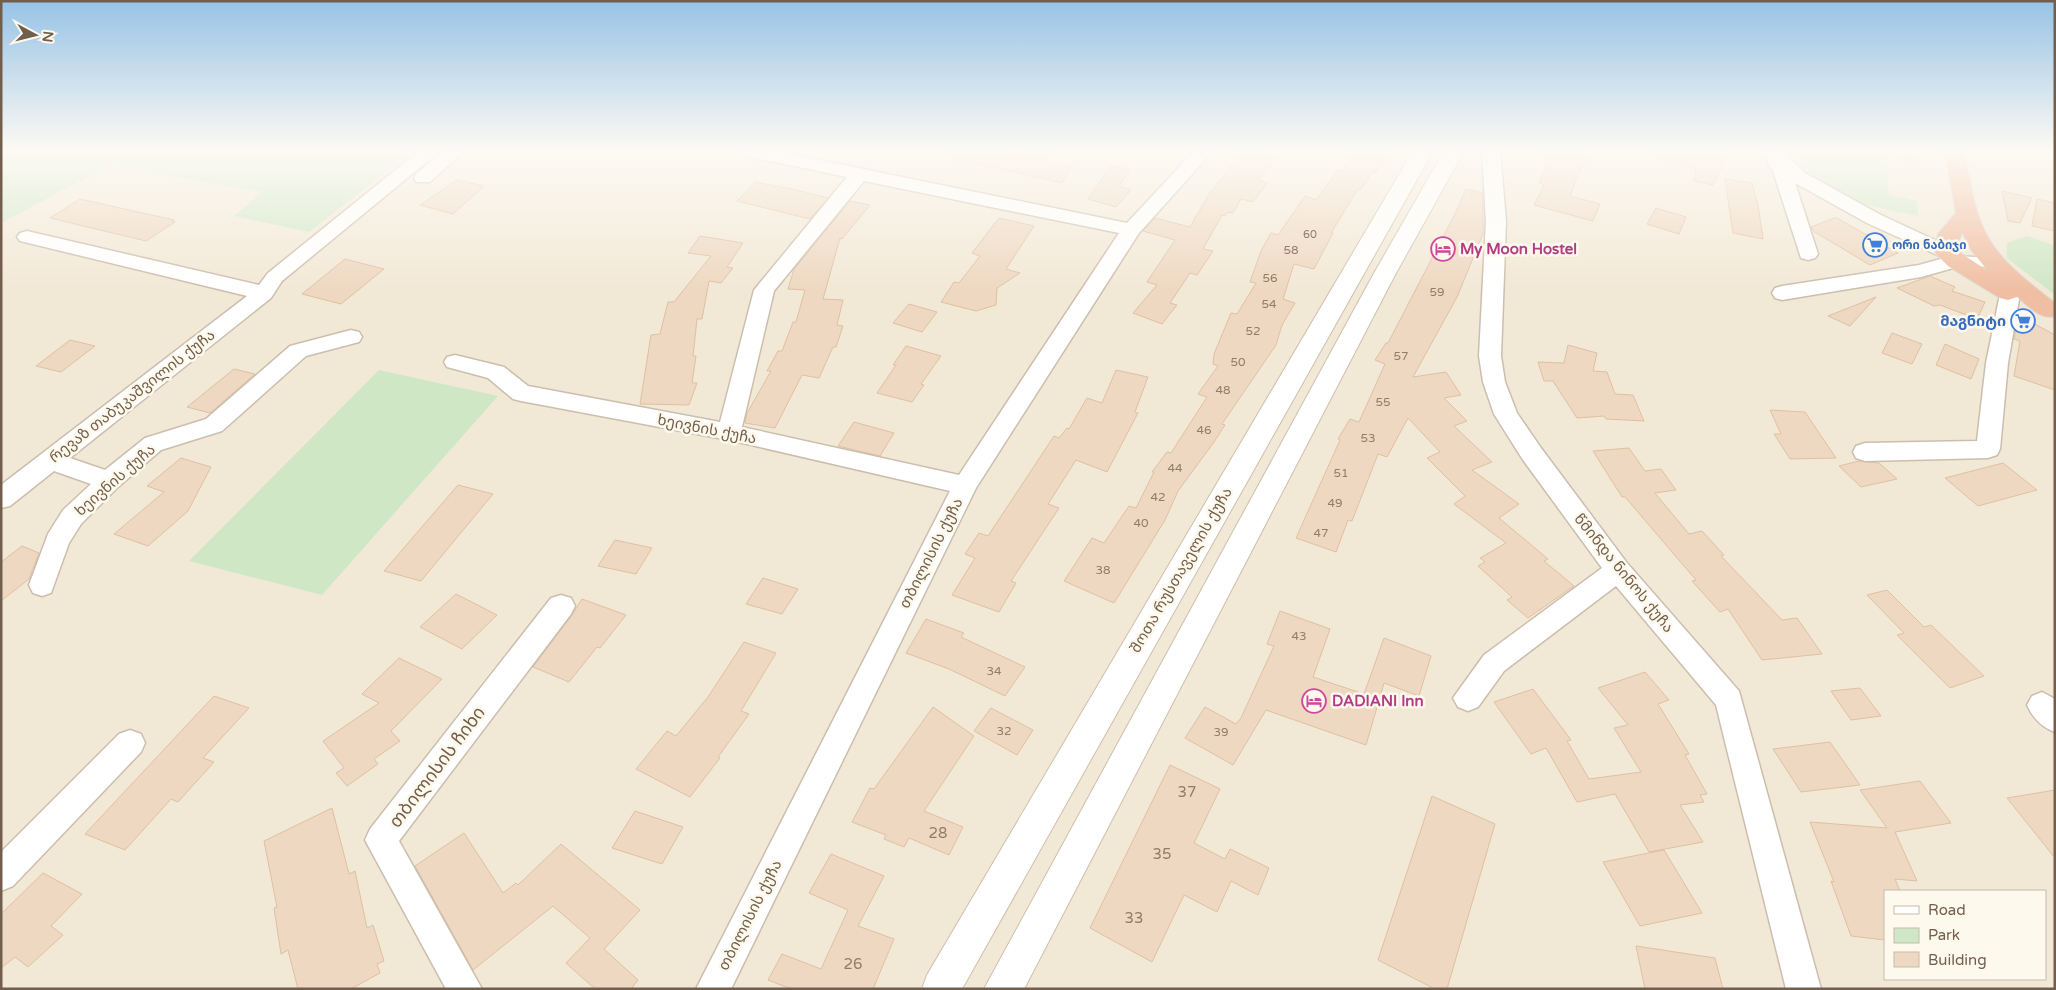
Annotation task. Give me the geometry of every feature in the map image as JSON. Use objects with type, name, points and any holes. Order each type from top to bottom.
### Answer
[{"type":"highway","points":[[1962,197],[1965,215],[1992,262],[2052,312]]},
{"type":"highway","points":[[1965,215],[1950,249],[2010,294],[2052,312]]},
{"type":"street","name":"რევაზ თაბუკაშვილის ქუჩა","points":[[1,499],[264,293],[275,277],[375,197]]},
{"type":"street","name":"რევაზ თაბუკაშვილის ქუჩა","points":[[264,293],[294,282],[399,197]]},
{"type":"street","points":[[729,432],[764,290],[841,197]]},
{"type":"street","points":[[965,197],[1131,230]]},
{"type":"street","name":"თბილისის ქუჩა","points":[[714,989],[965,485],[1131,230],[1162,197]]},
{"type":"street","name":"შოთა რუსთაველის ქუჩა","points":[[940,989],[1397,197]]},
{"type":"street","points":[[1003,989],[1384,276],[1428,197]]},
{"type":"street","name":"წმინდა ნინოს ქუჩა","points":[[1494,197],[1496,221],[1490,356],[1494,382],[1506,414],[1527,446],[1618,570],[1730,700],[1804,989]]},
{"type":"street","points":[[1790,197],[1808,254]]},
{"type":"street","points":[[1834,197],[1874,219],[1950,249],[1992,262]]},
{"type":"street","points":[[27,237],[264,293]]},
{"type":"street","points":[[1782,293],[1921,271],[1950,249]]},
{"type":"street","points":[[1865,452],[1988,449],[1997,362],[2010,294]]},
{"type":"street","name":"ხეივნის ქუჩა","points":[[42,585],[57,541],[72,517],[109,481],[153,444],[214,425],[298,351],[351,337]]},
{"type":"street","name":"ხეივნის ქუჩა","points":[[456,362],[496,372],[521,393],[729,432],[965,485]]},
{"type":"street","points":[[50,460],[109,481]]},
{"type":"street","points":[[1468,698],[1494,663],[1618,570]]},
{"type":"street","name":"თბილისის ჩიხი","points":[[465,989],[381,840],[561,606]]},
{"type":"street","points":[[1,875],[130,742]]},
{"type":"shaded area","points":[[1,197],[2055,197],[2055,989],[1,989]]},
{"type":"green space","points":[[1,197],[50,197],[1,223]]},
{"type":"green space","points":[[256,197],[354,197],[309,232],[234,216]]},
{"type":"green space","points":[[1846,197],[1899,197],[1917,201],[1918,216],[1876,207]]},
{"type":"green space","points":[[2027,236],[2055,246],[2055,295],[2007,258],[2007,243]]},
{"type":"green space","points":[[379,370],[498,396],[322,595],[189,561]]},
{"type":"building","points":[[432,197],[472,197],[453,214],[420,205]]},
{"type":"building","points":[[741,197],[828,198],[810,219],[737,201]]},
{"type":"building","points":[[1089,197],[1125,197],[1116,207],[1088,199]]},
{"type":"building","points":[[1207,197],[1257,197],[1253,202],[1241,199],[1233,213],[1228,212],[1225,216],[1222,215],[1203,249],[1213,251],[1197,275],[1190,273],[1170,303],[1177,305],[1162,324],[1133,313],[1157,285],[1147,282],[1175,240],[1143,231],[1155,218],[1190,227]]},
{"type":"building","points":[[1304,197],[1316,200],[1318,197],[1353,197],[1331,233],[1333,233],[1314,269],[1294,264],[1283,299],[1295,303],[1282,325],[1276,345],[1222,424],[1225,425],[1214,442],[1178,491],[1165,520],[1114,603],[1064,581],[1092,538],[1104,543],[1129,506],[1136,508],[1154,472],[1152,472],[1167,452],[1171,453],[1207,397],[1198,394],[1218,366],[1213,364],[1214,354],[1231,313],[1237,314],[1256,283],[1250,282],[1261,251],[1271,233],[1278,235]]},
{"type":"building","points":[[1462,197],[1483,197],[1483,234],[1457,297],[1413,377],[1446,372],[1461,395],[1444,398],[1467,421],[1454,426],[1492,462],[1472,470],[1519,504],[1499,518],[1548,559],[1544,561],[1574,586],[1528,618],[1507,600],[1512,597],[1478,566],[1485,562],[1480,558],[1506,543],[1454,504],[1465,496],[1427,458],[1440,452],[1408,418],[1387,457],[1378,454],[1352,521],[1348,520],[1336,552],[1296,538],[1340,440],[1338,439],[1350,419],[1359,422],[1385,364],[1375,360],[1386,343],[1388,343]]},
{"type":"building","points":[[1538,197],[1574,197],[1600,204],[1593,221],[1534,205]]},
{"type":"building","points":[[1728,197],[1756,197],[1763,239],[1733,233]]},
{"type":"building","points":[[2003,197],[2032,198],[2020,223],[2008,221]]},
{"type":"building","points":[[80,199],[174,220],[172,221],[175,222],[146,241],[50,218]]},
{"type":"building","points":[[2037,199],[2055,203],[2055,231],[2032,226]]},
{"type":"building","points":[[850,201],[870,205],[842,239],[840,238],[823,299],[843,300],[837,325],[843,326],[836,347],[833,347],[819,378],[802,375],[775,428],[745,423],[747,413],[771,371],[767,371],[778,351],[782,351],[793,322],[796,322],[805,290],[788,289],[794,269]]},
{"type":"building","points":[[1656,208],[1686,217],[1679,234],[1647,224]]},
{"type":"building","points":[[999,218],[1034,226],[1006,269],[1020,273],[997,288],[996,305],[976,311],[941,302],[954,282],[959,283],[980,256],[972,253]]},
{"type":"building","points":[[1834,218],[1898,253],[1870,265],[1813,231],[1811,227]]},
{"type":"building","points":[[700,236],[743,243],[727,267],[733,268],[721,283],[709,281],[702,319],[697,319],[693,356],[696,356],[692,383],[697,383],[689,405],[640,404],[651,335],[660,334],[668,302],[674,302],[711,256],[688,253]]},
{"type":"building","points":[[345,259],[384,269],[341,304],[302,294]]},
{"type":"building","points":[[1930,276],[1955,287],[1952,291],[1985,302],[1977,319],[1940,305],[1934,306],[1897,288]]},
{"type":"building","points":[[1876,297],[1850,326],[1828,316]]},
{"type":"building","points":[[909,304],[937,312],[922,332],[893,323]]},
{"type":"building","points":[[2018,315],[2055,335],[2055,390],[2014,376],[2020,341],[2014,339]]},
{"type":"building","points":[[1892,333],[1922,344],[1912,364],[1882,353]]},
{"type":"building","points":[[70,340],[95,346],[61,372],[36,366]]},
{"type":"building","points":[[1945,344],[1979,359],[1971,379],[1936,365]]},
{"type":"building","points":[[1568,345],[1597,353],[1593,371],[1607,372],[1615,394],[1633,395],[1644,421],[1606,419],[1604,416],[1577,418],[1553,381],[1544,381],[1538,362],[1564,363]]},
{"type":"building","points":[[906,346],[941,356],[921,384],[924,385],[912,402],[877,393]]},
{"type":"building","points":[[234,369],[255,374],[210,413],[187,407]]},
{"type":"building","points":[[1116,370],[1148,377],[1135,412],[1138,413],[1107,472],[1076,460],[1048,504],[1059,508],[1011,581],[1016,583],[999,612],[952,595],[975,558],[965,554],[979,533],[988,536],[1054,436],[1059,438],[1067,428],[1069,429],[1087,398],[1102,403]]},
{"type":"building","points":[[1770,410],[1805,412],[1836,458],[1790,459],[1774,434],[1781,434]]},
{"type":"building","points":[[854,422],[894,433],[880,456],[838,446]]},
{"type":"building","points":[[1629,448],[1645,471],[1661,469],[1676,490],[1655,493],[1689,534],[1702,531],[1724,555],[1721,556],[1782,620],[1797,618],[1822,654],[1762,660],[1728,609],[1720,612],[1692,581],[1696,580],[1625,497],[1622,497],[1593,451]]},
{"type":"building","points":[[181,458],[211,467],[188,511],[148,546],[114,534],[164,492],[147,486]]},
{"type":"building","points":[[1859,461],[1879,463],[1897,479],[1861,487],[1839,466]]},
{"type":"building","points":[[2003,463],[2037,490],[1978,506],[1945,478]]},
{"type":"building","points":[[458,485],[493,494],[421,581],[384,571]]},
{"type":"building","points":[[615,540],[652,548],[636,574],[598,566]]},
{"type":"building","points":[[22,546],[39,553],[29,579],[1,601],[1,562]]},
{"type":"building","points":[[763,578],[798,589],[782,614],[746,604]]},
{"type":"building","points":[[1887,590],[1924,627],[1931,625],[1984,676],[1950,688],[1897,635],[1904,633],[1867,595]]},
{"type":"building","points":[[456,594],[497,615],[462,649],[420,627]]},
{"type":"building","points":[[582,599],[626,615],[600,648],[597,647],[569,682],[533,667]]},
{"type":"building","points":[[1280,611],[1330,629],[1313,677],[1364,694],[1384,638],[1431,656],[1419,696],[1384,683],[1366,745],[1266,710],[1233,765],[1185,738],[1205,707],[1236,724],[1241,718],[1274,646],[1267,644]]},
{"type":"building","points":[[926,619],[964,633],[961,637],[1025,667],[1005,696],[949,669],[906,653]]},
{"type":"building","points":[[744,642],[776,653],[741,711],[749,714],[718,757],[720,758],[690,797],[636,769],[667,731],[676,736],[708,697]]},
{"type":"building","points":[[399,658],[442,679],[391,731],[400,741],[374,759],[378,764],[347,786],[336,773],[344,768],[323,741],[379,703],[362,694]]},
{"type":"building","points":[[1645,672],[1669,700],[1658,704],[1689,754],[1685,755],[1707,794],[1700,795],[1704,802],[1680,805],[1703,842],[1649,852],[1615,794],[1577,802],[1546,748],[1531,754],[1494,702],[1533,689],[1571,740],[1567,741],[1589,779],[1641,772],[1614,728],[1628,725],[1598,688]]},
{"type":"building","points":[[1860,688],[1881,716],[1851,720],[1831,691]]},
{"type":"building","points":[[214,696],[249,708],[203,758],[214,762],[178,802],[171,799],[125,850],[85,834]]},
{"type":"building","points":[[933,707],[974,736],[924,811],[963,827],[949,855],[909,838],[904,847],[884,839],[886,835],[852,822],[870,788],[874,789]]},
{"type":"building","points":[[991,708],[1033,730],[1017,755],[974,731]]},
{"type":"building","points":[[1830,742],[1860,785],[1801,792],[1773,749]]},
{"type":"building","points":[[1170,765],[1220,789],[1194,843],[1225,859],[1230,849],[1269,868],[1258,895],[1231,881],[1217,912],[1184,895],[1152,962],[1090,928]]},
{"type":"building","points":[[1920,781],[1951,823],[1895,832],[1917,881],[1895,879],[1900,890],[1884,890],[1884,940],[1851,936],[1831,881],[1834,882],[1810,822],[1887,828],[1860,790]]},
{"type":"building","points":[[2055,790],[2055,858],[2007,798]]},
{"type":"building","points":[[1432,796],[1495,824],[1447,989],[1435,989],[1378,960]]},
{"type":"building","points":[[332,808],[349,874],[355,871],[367,928],[373,925],[384,961],[377,964],[380,973],[351,989],[298,989],[288,950],[281,954],[274,908],[277,907],[264,841]]},
{"type":"building","points":[[635,811],[683,827],[662,864],[612,848]]},
{"type":"building","points":[[464,833],[503,893],[516,883],[518,885],[561,844],[640,910],[604,949],[638,980],[631,989],[595,989],[566,963],[590,938],[553,906],[473,970],[415,866]]},
{"type":"building","points":[[1664,850],[1702,913],[1640,926],[1603,862]]},
{"type":"building","points":[[831,854],[884,876],[858,926],[894,939],[873,989],[791,989],[768,980],[782,954],[821,969],[848,910],[809,893]]},
{"type":"building","points":[[43,873],[82,894],[51,926],[63,935],[28,967],[15,957],[1,968],[1,914]]},
{"type":"building","points":[[1636,946],[1715,958],[1723,989],[1645,989]]},
{"type":"place","name":"ორი ნაბიჯი","points":[[1875,245]]},
{"type":"place","name":"My Moon Hostel","points":[[1443,249]]},
{"type":"place","name":"მაგნიტი","points":[[2023,321]]},
{"type":"place","name":"DADIANI Inn","points":[[1314,701]]}]
